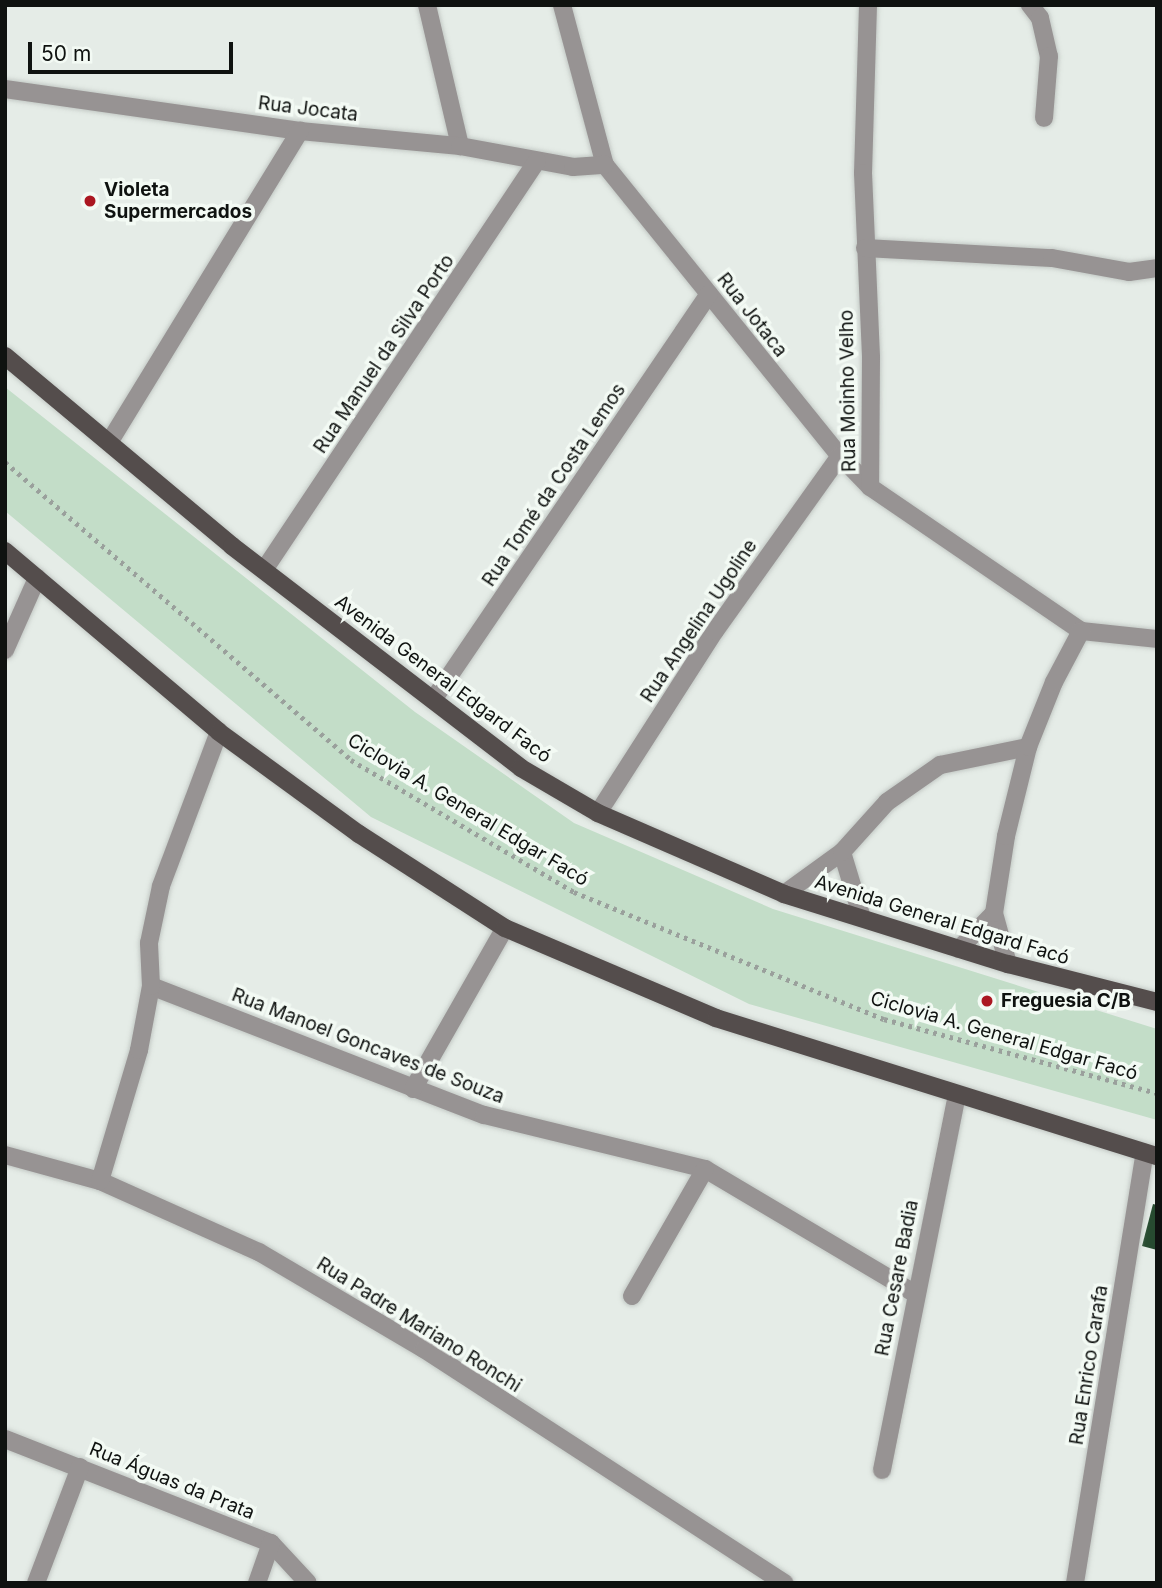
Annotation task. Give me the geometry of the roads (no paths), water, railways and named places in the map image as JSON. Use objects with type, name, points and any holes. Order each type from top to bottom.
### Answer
[{"type":"main road","name":"Avenida General Edgard Facó","points":[[5,356],[264,570],[520,768],[598,813],[784,894],[1008,964],[1157,1002]]},
{"type":"main road","points":[[5,551],[219,732],[359,834],[505,928],[716,1018],[1151,1155]]},
{"type":"street","points":[[427,5],[460,146]]},
{"type":"street","points":[[562,5],[605,165]]},
{"type":"street","name":"Rua Moinho Velho","points":[[868,5],[863,85],[865,248],[871,358],[870,487],[1081,631],[1157,639]]},
{"type":"street","points":[[1030,5],[1040,18],[1049,57],[1044,118]]},
{"type":"street","name":"Rua Jocata","points":[[5,89],[300,131],[460,146],[537,161],[605,165]]},
{"type":"street","points":[[110,441],[300,131]]},
{"type":"street","name":"Rua Manuel da Silva Porto","points":[[264,570],[537,161]]},
{"type":"street","name":"Rua Jotaca","points":[[605,165],[840,456],[870,487]]},
{"type":"street","points":[[865,248],[1052,258],[1129,272],[1157,268]]},
{"type":"street","name":"Rua Tomé da Costa Lemos","points":[[433,699],[709,294]]},
{"type":"street","name":"Rua Angelina Ugoline","points":[[598,813],[715,631],[840,456]]},
{"type":"street","points":[[5,650],[37,578]]},
{"type":"street","points":[[1008,964],[994,913],[1006,836],[1028,747],[1054,682],[1081,631]]},
{"type":"street","points":[[100,1181],[139,1050],[151,986],[149,943],[160,886],[219,732]]},
{"type":"street","points":[[784,894],[842,852],[887,802],[940,765],[1028,747]]},
{"type":"street","points":[[842,852],[862,918]]},
{"type":"street","points":[[959,949],[994,913]]},
{"type":"street","points":[[413,1089],[505,928]]},
{"type":"street","name":"Rua Manoel Goncaves de Souza","points":[[151,986],[484,1115],[705,1169],[914,1293]]},
{"type":"street","name":"Rua Cesare Badia","points":[[882,1469],[914,1293],[957,1095]]},
{"type":"street","name":"Rua Padre Mariano Ronchi","points":[[5,1155],[100,1181],[259,1252],[424,1349],[785,1583]]},
{"type":"street","name":"Rua Enrico Carafa","points":[[1075,1583],[1151,1155]]},
{"type":"street","points":[[632,1296],[705,1169]]},
{"type":"street","name":"Rua Águas da Prata","points":[[5,1438],[271,1543],[308,1583]]},
{"type":"street","points":[[36,1583],[80,1468]]},
{"type":"street","points":[[257,1583],[271,1543]]},
{"type":"place","name":"Violeta Supermercados","points":[[90,201]]},
{"type":"place","name":"Freguesia C/B","points":[[987,1001]]}]
